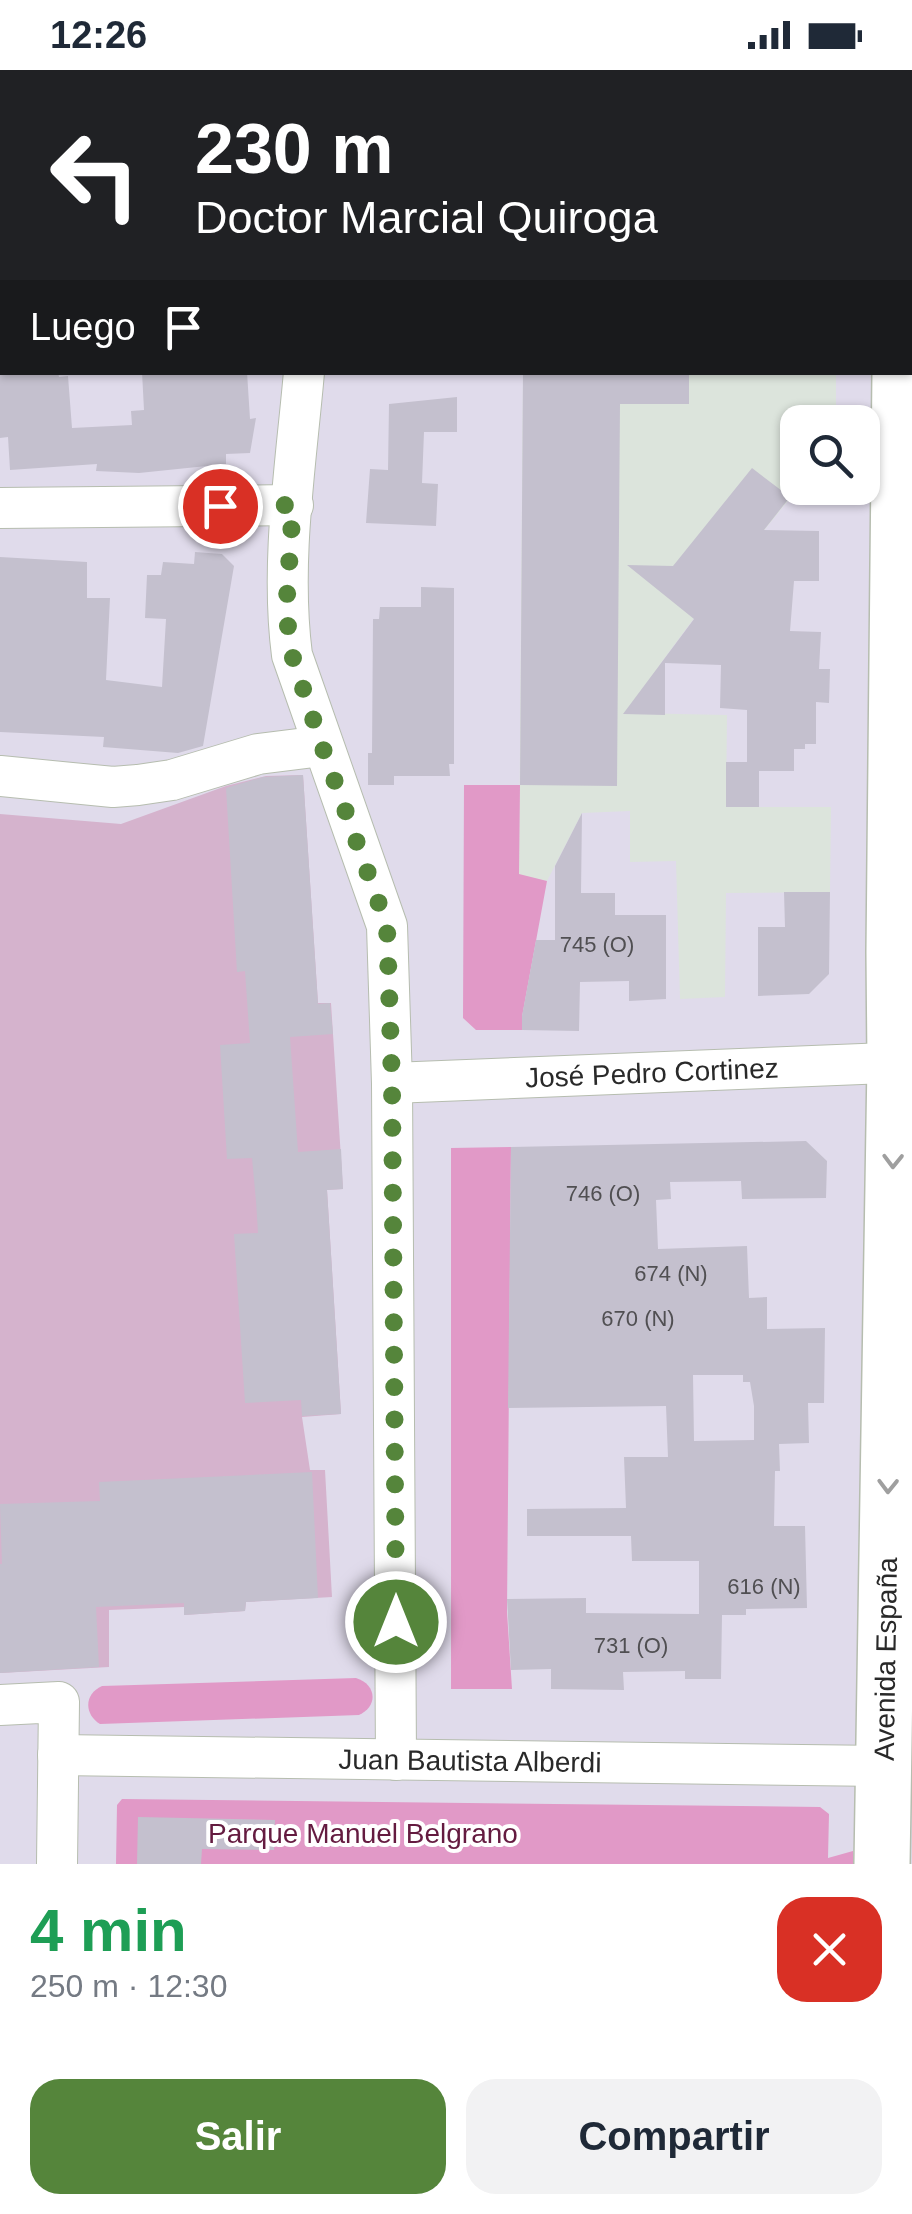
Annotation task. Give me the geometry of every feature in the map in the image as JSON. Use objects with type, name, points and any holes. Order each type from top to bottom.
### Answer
[{"type":"main road","name":"Avenida España","points":[[882,1864],[903,1063],[894,952],[900,375]]},
{"type":"street","points":[[304,375],[286,612],[292,655],[387,926],[392,1083],[396,1760]]},
{"type":"street","points":[[0,508],[293,505]]},
{"type":"street","points":[[0,776],[113,787],[138,785],[172,780],[258,754],[322,746]]},
{"type":"street","name":"José Pedro Cortinez","points":[[392,1083],[903,1063]]},
{"type":"street","points":[[0,1706],[59,1702],[57,1864]]},
{"type":"street","name":"Juan Bautista Alberdi","points":[[58,1755],[883,1766]]},
{"type":"shaded area","points":[[523,375],[836,375],[836,405],[780,405],[780,505],[784,505],[661,663],[631,713],[727,715],[726,807],[831,807],[830,892],[726,893],[725,997],[680,999],[676,861],[630,862],[630,811],[582,813],[547,881],[519,875]]},
{"type":"shaded area","points":[[303,775],[318,1003],[331,1003],[343,1189],[327,1190],[341,1414],[302,1417],[310,1470],[325,1470],[332,1597],[246,1602],[245,1611],[184,1615],[184,1607],[109,1610],[109,1667],[0,1673],[0,814],[121,824],[226,786],[266,776]]},
{"type":"green space","points":[[464,785],[520,785],[519,874],[547,881],[522,1030],[476,1030],[463,1018]]},
{"type":"green space","points":[[511,1147],[507,1612],[512,1689],[451,1689],[451,1148]]},
{"type":"green space","points":[[356,1678],[368,1685],[372,1695],[370,1706],[359,1715],[100,1724],[91,1715],[88,1704],[102,1686]]},
{"type":"green space","name":"Parque Manuel Belgrano","points":[[122,1799],[820,1807],[829,1814],[828,1858],[853,1851],[853,1864],[116,1864],[117,1805]]},
{"type":"building","points":[[0,375],[68,376],[72,428],[132,425],[131,411],[144,410],[142,375],[247,375],[250,419],[256,418],[250,453],[226,454],[226,464],[139,473],[96,471],[97,464],[10,470],[8,437],[0,438]]},
{"type":"building","points":[[523,375],[689,375],[689,404],[620,404],[617,786],[520,785]]},
{"type":"building","points":[[457,397],[457,432],[424,432],[422,483],[438,484],[436,526],[366,523],[370,469],[388,470],[389,404]]},
{"type":"building","points":[[752,468],[780,489],[780,505],[784,505],[764,530],[819,531],[819,581],[794,581],[790,631],[821,632],[819,669],[830,669],[829,703],[816,702],[816,744],[794,749],[794,771],[759,771],[759,807],[726,807],[726,762],[747,762],[747,710],[720,708],[721,665],[665,663],[665,715],[623,714],[694,619],[627,565],[673,566]]},
{"type":"building","points":[[195,552],[222,554],[234,566],[203,746],[178,753],[103,747],[104,737],[0,732],[0,557],[87,562],[87,598],[110,598],[106,680],[162,687],[166,619],[145,618],[147,575],[161,575],[163,562],[194,564]]},
{"type":"building","points":[[421,587],[454,588],[454,764],[449,764],[450,776],[394,776],[394,785],[368,785],[368,753],[372,753],[373,619],[379,619],[380,607],[421,607]]},
{"type":"building","points":[[303,775],[318,1004],[330,1003],[333,1034],[290,1037],[298,1152],[341,1149],[343,1189],[327,1190],[341,1414],[302,1416],[301,1400],[245,1403],[234,1234],[258,1233],[256,1201],[252,1158],[227,1159],[220,1045],[250,1043],[245,971],[237,972],[226,788],[263,777]]},
{"type":"building","points":[[582,813],[581,893],[615,893],[615,915],[666,915],[666,999],[629,1001],[629,981],[580,982],[579,1031],[522,1030],[536,940],[555,940],[555,866]]},
{"type":"building","points":[[784,892],[830,892],[829,974],[809,994],[758,996],[758,927],[785,927]]},
{"type":"building","points":[[806,1141],[827,1161],[826,1198],[742,1199],[741,1181],[670,1182],[671,1199],[656,1200],[658,1249],[747,1246],[749,1298],[767,1297],[767,1329],[825,1328],[824,1403],[808,1403],[809,1443],[779,1444],[780,1471],[775,1471],[774,1526],[805,1526],[807,1608],[746,1609],[746,1615],[722,1615],[721,1679],[685,1679],[685,1671],[623,1672],[624,1690],[551,1689],[551,1669],[511,1670],[507,1599],[586,1598],[586,1613],[699,1614],[699,1561],[632,1561],[631,1536],[527,1536],[527,1509],[626,1508],[624,1457],[668,1457],[666,1406],[508,1408],[511,1147]],"holes":[[[693,1375],[743,1375],[743,1382],[750,1382],[754,1440],[694,1441]]]},
{"type":"building","points":[[312,1472],[318,1598],[246,1602],[245,1611],[184,1615],[184,1603],[96,1607],[99,1667],[0,1673],[0,1504],[100,1501],[99,1482]]},
{"type":"building","points":[[138,1817],[275,1820],[274,1850],[202,1849],[201,1864],[137,1864]]},
{"type":"route","points":[[220,506],[293,505],[286,612],[292,655],[387,926],[396,1622]]}]
